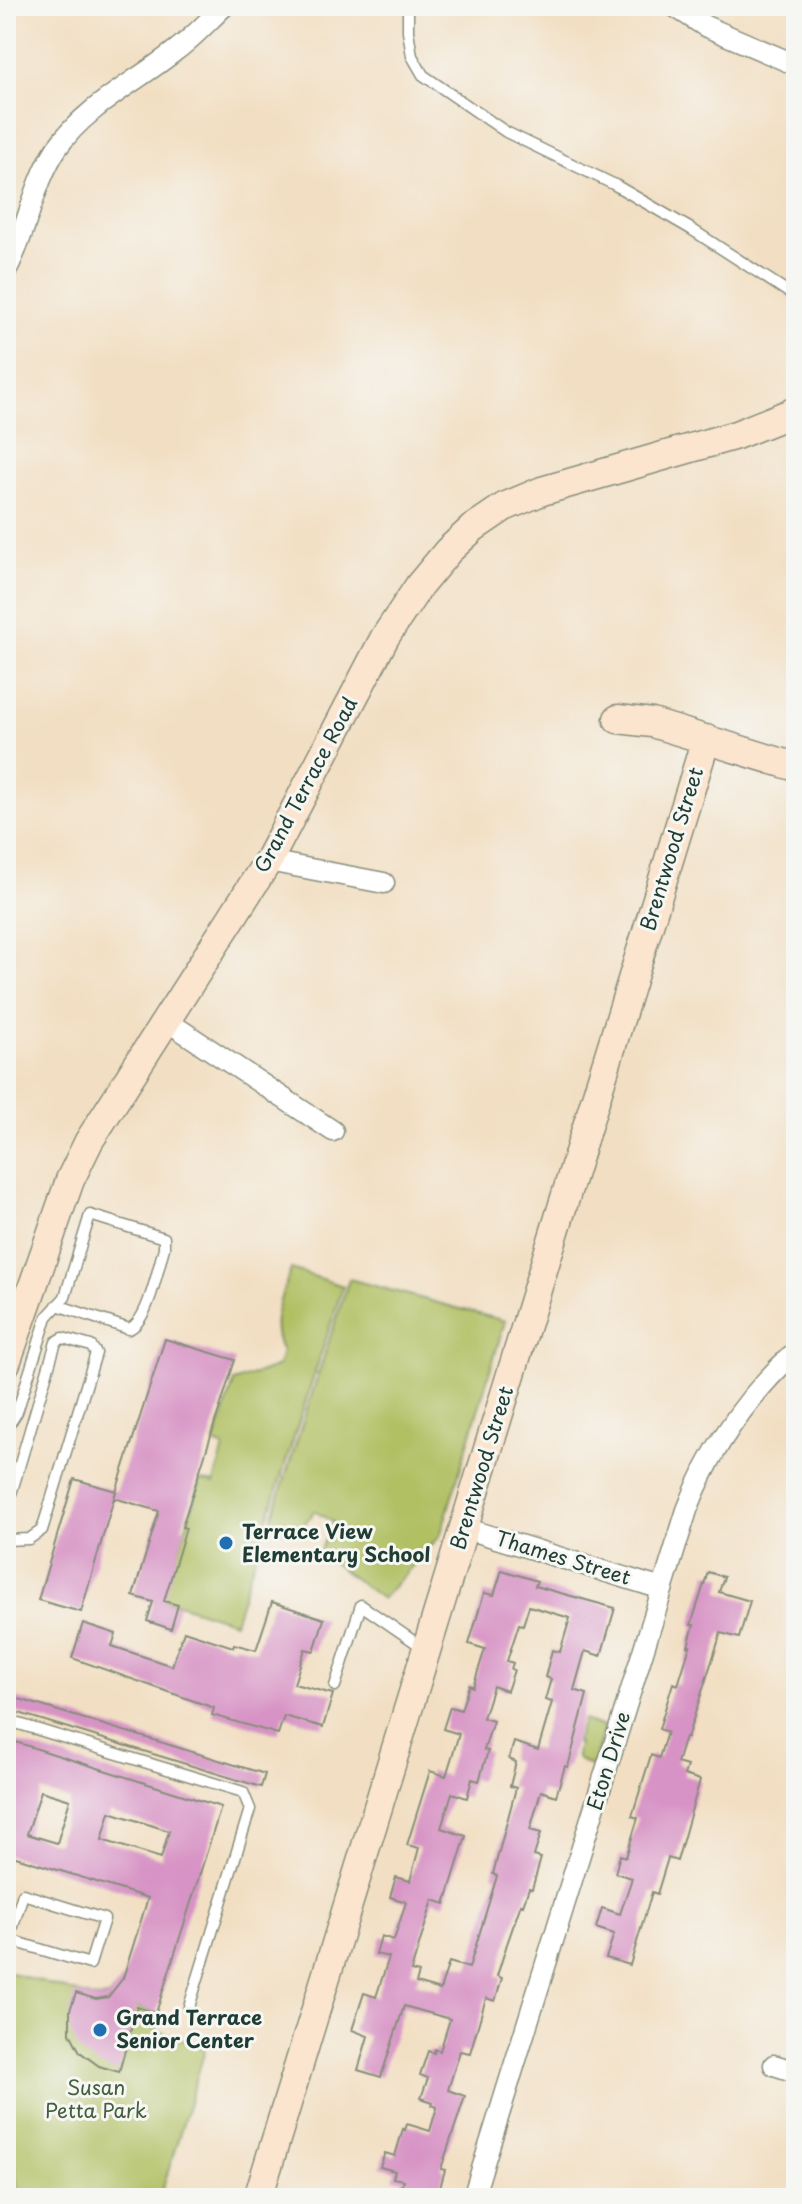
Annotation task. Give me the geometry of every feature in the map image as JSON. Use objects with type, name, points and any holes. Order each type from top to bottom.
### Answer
[{"type":"street","points":[[6,271],[18,249],[45,170],[69,131],[178,49],[224,6]]},
{"type":"street","points":[[674,6],[705,26],[796,65]]},
{"type":"street","name":"Grand Terrace Road","points":[[6,1363],[45,1306],[60,1207],[89,1141],[268,861],[309,786],[364,672],[385,637],[419,586],[448,551],[473,528],[504,507],[542,491],[736,435],[796,411]]},
{"type":"street","points":[[618,719],[652,723],[796,767]]},
{"type":"street","name":"Brentwood Street","points":[[258,2198],[706,739]]},
{"type":"street","points":[[268,861],[384,883]]},
{"type":"street","points":[[167,1021],[333,1131]]},
{"type":"street","name":"Eton Drive","points":[[473,2198],[687,1510],[715,1448],[763,1381],[796,1351]]},
{"type":"street","name":"Thames Street","points":[[464,1528],[662,1589]]},
{"type":"street","points":[[774,2065],[796,2072]]},
{"type":"lane","points":[[408,6],[412,56],[423,75],[506,132],[641,200],[796,297]]},
{"type":"lane","points":[[45,1306],[129,1329],[134,1327],[142,1317],[164,1248],[164,1238],[60,1207]]},
{"type":"lane","points":[[45,1306],[65,1297],[90,1215]]},
{"type":"lane","points":[[6,1429],[17,1412],[47,1317],[45,1306]]},
{"type":"lane","points":[[6,1499],[11,1494],[56,1342],[63,1338],[91,1346],[96,1353],[42,1530],[29,1539],[6,1540]]},
{"type":"lane","points":[[335,1686],[361,1605],[426,1650]]},
{"type":"lane","points":[[6,1720],[243,1792],[250,1809],[189,2007]]},
{"type":"lane","points":[[23,1894],[104,1919],[90,1964],[8,1939],[23,1894]]},
{"type":"green space","points":[[291,1269],[343,1286],[234,1622],[163,1599],[201,1480],[214,1483],[224,1448],[214,1444],[234,1382],[278,1366],[282,1352],[276,1320]]},
{"type":"green space","points":[[349,1279],[505,1321],[440,1536],[382,1599],[319,1553],[333,1522],[314,1511],[301,1529],[286,1532],[270,1524]]},
{"type":"green space","points":[[583,1720],[604,1727],[592,1767],[576,1755]]},
{"type":"green space","name":"Susan Petta Park","points":[[6,1971],[96,1999],[108,1997],[113,1992],[134,2006],[160,2014],[156,2031],[201,2045],[200,2048],[205,2050],[160,2198],[19,2198],[6,2109]]},
{"type":"building","points":[[165,1339],[235,1360],[182,1527],[186,1528],[164,1601],[178,1605],[171,1629],[147,1621],[153,1602],[133,1596],[159,1511],[114,1498]]},
{"type":"building","points":[[74,1479],[116,1491],[81,1612],[38,1600]]},
{"type":"building","points":[[502,1570],[537,1581],[535,1586],[615,1608],[601,1656],[585,1651],[574,1690],[587,1694],[568,1767],[565,1766],[556,1796],[541,1791],[530,1830],[541,1833],[534,1856],[541,1858],[532,1889],[529,1888],[521,1904],[507,1944],[497,1976],[502,1978],[495,2001],[486,1998],[470,2053],[460,2051],[448,2090],[465,2096],[441,2169],[445,2170],[438,2195],[424,2191],[422,2198],[398,2198],[403,2180],[393,2178],[395,2171],[380,2167],[385,2153],[395,2156],[407,2124],[430,2131],[437,2107],[421,2098],[428,2078],[420,2075],[428,2051],[440,2051],[450,2019],[404,2006],[381,2077],[358,2070],[368,2036],[352,2030],[364,1993],[376,1997],[389,1957],[376,1954],[381,1936],[394,1940],[406,1902],[390,1897],[396,1877],[410,1881],[419,1848],[407,1845],[430,1771],[446,1776],[459,1734],[443,1729],[450,1707],[461,1710],[469,1685],[473,1687],[485,1649],[469,1644],[484,1593],[494,1595]],"holes":[[[529,1606],[570,1618],[560,1652],[552,1650],[545,1677],[551,1679],[545,1700],[552,1702],[538,1750],[514,1742],[509,1759],[516,1762],[510,1786],[516,1788],[493,1874],[497,1876],[469,1968],[449,1962],[440,1990],[416,1983],[419,1973],[411,1971],[433,1900],[445,1904],[466,1836],[441,1828],[452,1793],[467,1798],[472,1779],[479,1781],[493,1721],[483,1718],[493,1686],[507,1691],[514,1670],[511,1669],[513,1663],[507,1661],[519,1624],[523,1625]]]},
{"type":"building","points":[[708,1572],[724,1577],[719,1592],[750,1601],[739,1638],[721,1633],[685,1737],[677,1763],[687,1766],[684,1775],[700,1780],[677,1861],[668,1858],[657,1894],[652,1892],[630,1965],[606,1958],[614,1934],[596,1928],[602,1908],[620,1914],[632,1878],[615,1873],[620,1855],[626,1857],[638,1818],[632,1816],[651,1755],[659,1758],[667,1732],[659,1729],[673,1683],[678,1685],[690,1646],[694,1625],[691,1625]]},
{"type":"building","points":[[272,1602],[324,1619],[314,1651],[305,1649],[294,1684],[333,1694],[323,1727],[284,1716],[278,1734],[212,1715],[214,1708],[72,1658],[83,1623],[116,1634],[112,1646],[172,1666],[184,1631],[233,1647],[234,1644],[256,1650]]},
{"type":"building","points":[[6,1695],[265,1774],[261,1787],[6,1709]]},
{"type":"building","points":[[6,1739],[221,1807],[156,2013],[137,2007],[119,2072],[99,2066],[80,2052],[70,2033],[70,2010],[76,1993],[96,1999],[108,1997],[123,1978],[148,1898],[6,1854]],"holes":[[[41,1791],[70,1800],[57,1843],[27,1834]],[[110,1812],[169,1831],[161,1858],[102,1840]]]},
{"type":"place","name":"Terrace View Elementary School","points":[[226,1543]]},
{"type":"place","name":"Grand Terrace Senior Center","points":[[100,2030]]}]
